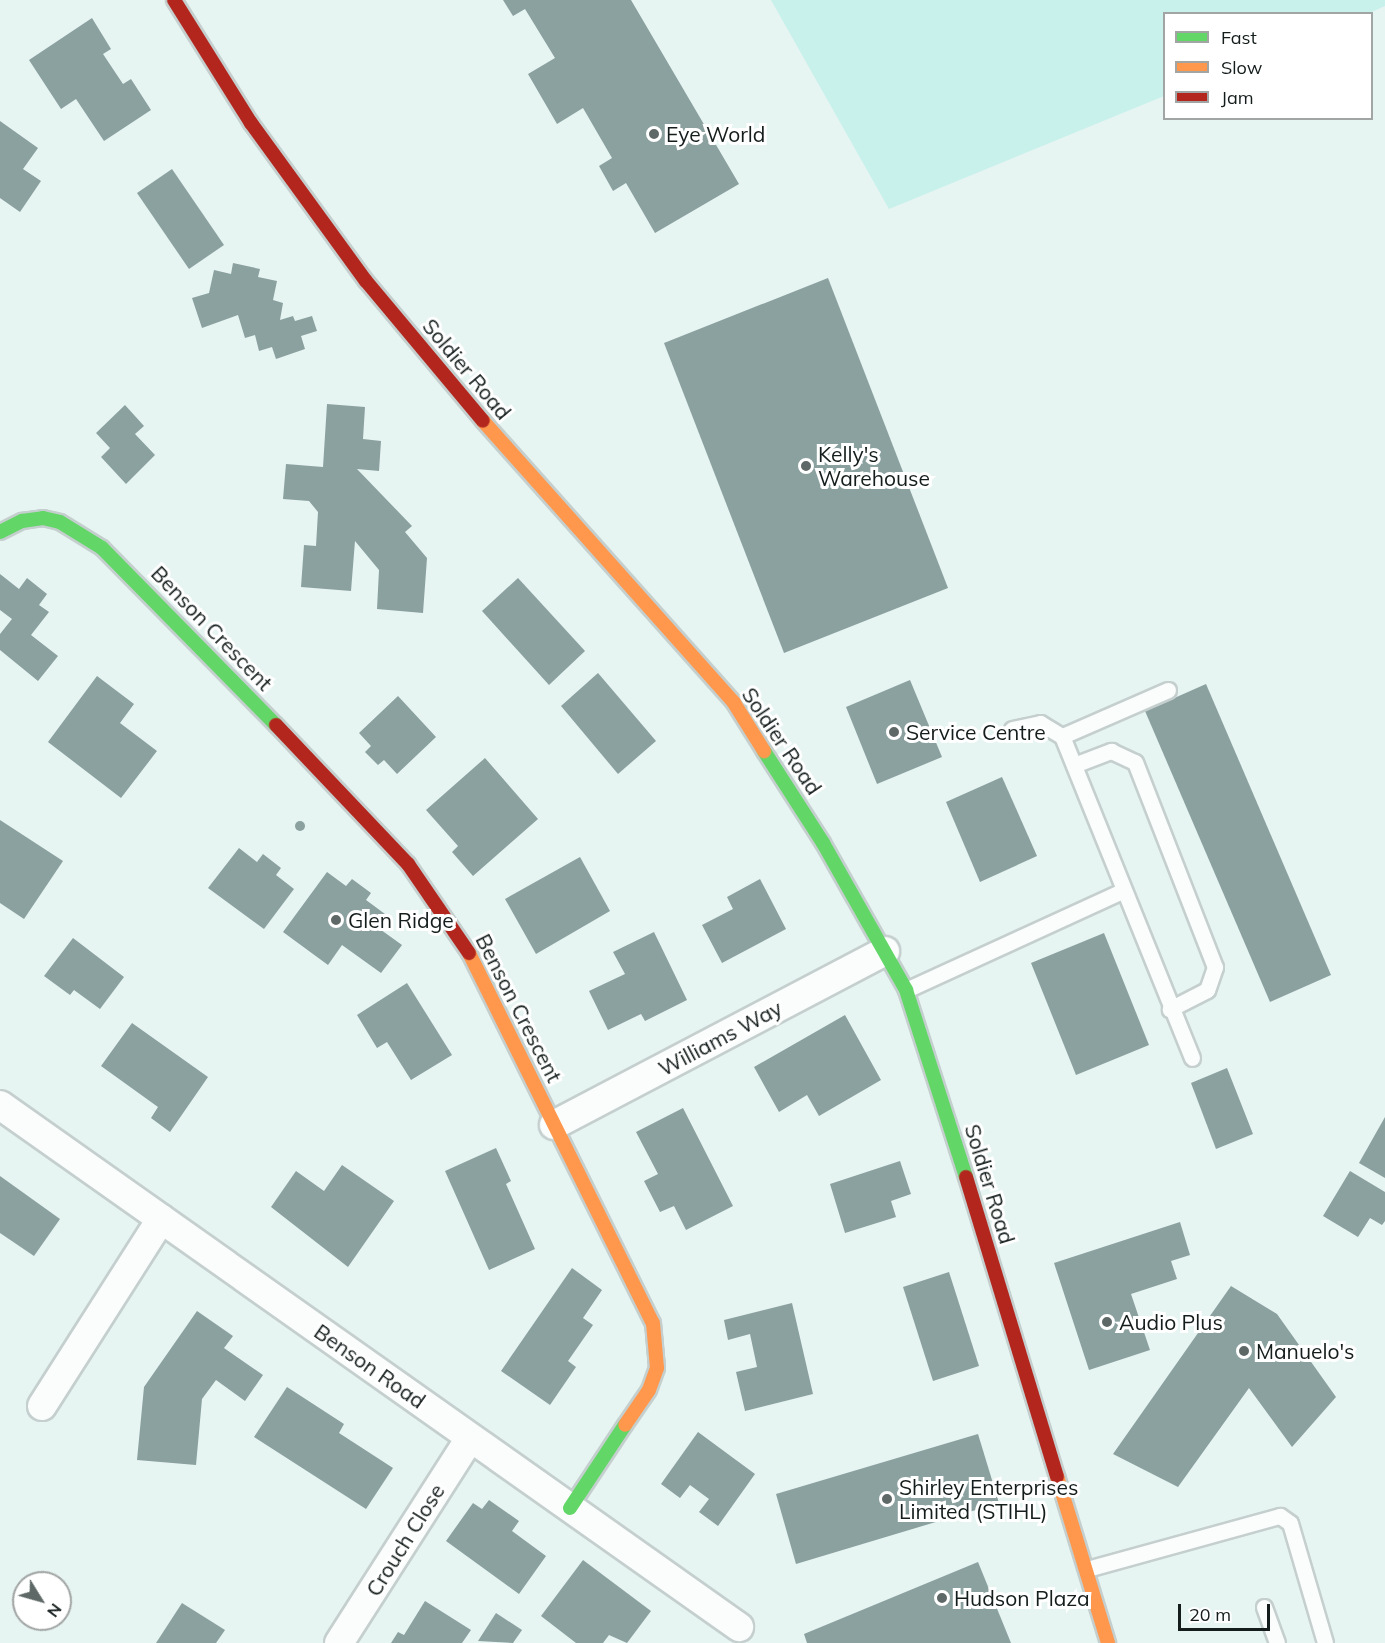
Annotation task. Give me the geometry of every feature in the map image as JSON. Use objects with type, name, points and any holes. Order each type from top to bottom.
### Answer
[{"type":"main road","name":"Soldier Road","points":[[174,0],[251,123],[366,281],[474,412],[734,703],[823,843],[885,951],[906,990],[1087,1569],[1108,1643]]},
{"type":"main road","name":"Benson Crescent","points":[[0,532],[22,521],[43,518],[60,522],[102,548],[179,622],[408,864],[463,941],[653,1323],[658,1346],[657,1368],[649,1390],[570,1508]]},
{"type":"street","name":"Williams Way","points":[[554,1125],[885,951]]},
{"type":"street","name":"Benson Road","points":[[0,1106],[739,1627]]},
{"type":"street","points":[[42,1406],[161,1219]]},
{"type":"street","name":"Crouch Close","points":[[339,1643],[470,1438]]},
{"type":"lane","points":[[1062,736],[1168,690]]},
{"type":"lane","points":[[1012,729],[1040,723],[1062,736],[1170,1010],[1192,1058]]},
{"type":"lane","points":[[1074,765],[1111,751],[1135,762],[1215,967],[1207,990],[1170,1010]]},
{"type":"lane","points":[[906,990],[1122,891]]},
{"type":"lane","points":[[1087,1569],[1280,1516],[1290,1523],[1325,1643]]},
{"type":"lane","points":[[1264,1607],[1277,1643]]},
{"type":"shaded area","points":[[771,0],[1385,0],[1385,6],[1372,12],[1163,12],[1163,96],[889,209]]},
{"type":"building","points":[[503,0],[631,0],[739,184],[655,233],[626,183],[613,191],[599,166],[612,158],[583,108],[557,124],[528,74],[555,58],[525,9],[513,16]]},
{"type":"building","points":[[92,18],[111,49],[103,54],[123,84],[131,79],[151,110],[104,141],[76,99],[61,109],[29,60]]},
{"type":"building","points":[[0,121],[38,148],[23,169],[41,181],[20,212],[0,198]]},
{"type":"building","points":[[172,169],[224,245],[189,269],[137,193]]},
{"type":"building","points":[[233,263],[260,269],[258,277],[277,281],[273,300],[283,303],[280,320],[293,316],[295,321],[312,316],[317,331],[301,336],[305,349],[276,359],[272,347],[259,351],[255,335],[245,338],[238,315],[202,328],[192,298],[209,293],[214,270],[231,274]]},
{"type":"building","name":"Kelly's Warehouse","points":[[828,278],[948,588],[784,653],[664,343]]},
{"type":"building","points":[[327,404],[365,407],[363,439],[381,441],[379,471],[357,469],[412,526],[405,532],[427,558],[423,613],[377,609],[379,570],[355,541],[351,591],[301,587],[304,545],[316,546],[318,512],[309,501],[283,499],[286,464],[323,467]]},
{"type":"building","points":[[125,405],[144,426],[135,434],[155,455],[126,484],[101,457],[110,448],[96,433]]},
{"type":"building","points":[[0,574],[19,589],[27,578],[47,594],[39,605],[49,612],[31,635],[58,656],[38,681],[0,650],[0,634],[12,619],[0,610]]},
{"type":"building","points":[[518,578],[585,651],[549,685],[482,611]]},
{"type":"building","points":[[598,673],[656,741],[618,774],[561,706]]},
{"type":"building","points":[[97,676],[134,704],[120,723],[157,751],[121,798],[48,742]]},
{"type":"building","name":"Service Centre","points":[[910,680],[942,757],[877,784],[846,707]]},
{"type":"building","points":[[1206,684],[1331,975],[1270,1002],[1145,711]]},
{"type":"building","points":[[398,696],[436,737],[397,774],[384,760],[378,765],[365,752],[371,746],[359,733]]},
{"type":"building","points":[[485,758],[538,819],[473,876],[452,852],[458,846],[426,810]]},
{"type":"building","points":[[1002,777],[1037,856],[980,882],[946,802]]},
{"type":"building","points":[[0,820],[63,861],[24,919],[0,903]]},
{"type":"building","points":[[300,821],[304,822],[304,830],[300,831],[296,830],[295,826],[296,822]]},
{"type":"building","points":[[239,848],[257,862],[263,854],[281,868],[276,875],[294,889],[264,929],[208,888]]},
{"type":"building","points":[[580,857],[610,911],[536,954],[505,899]]},
{"type":"building","name":"Glen Ridge","points":[[327,872],[346,886],[352,879],[371,893],[366,900],[385,914],[377,927],[402,945],[381,973],[342,945],[328,965],[283,932]]},
{"type":"building","points":[[760,879],[786,929],[722,963],[702,925],[733,909],[727,897]]},
{"type":"building","points":[[654,932],[687,1000],[645,1021],[641,1014],[608,1030],[589,991],[625,974],[613,952]]},
{"type":"building","points":[[1104,933],[1149,1045],[1076,1075],[1031,963]]},
{"type":"building","points":[[73,938],[124,977],[100,1009],[74,990],[70,995],[44,976]]},
{"type":"building","points":[[407,983],[452,1055],[411,1080],[387,1042],[377,1048],[357,1015]]},
{"type":"building","points":[[845,1015],[881,1080],[819,1116],[807,1095],[779,1112],[754,1067]]},
{"type":"building","points":[[132,1023],[208,1077],[170,1132],[151,1118],[158,1107],[101,1066]]},
{"type":"building","points":[[1227,1068],[1253,1134],[1216,1149],[1191,1083]]},
{"type":"building","points":[[683,1108],[733,1206],[686,1230],[674,1206],[660,1212],[644,1181],[658,1174],[636,1132]]},
{"type":"building","points":[[1385,1117],[1385,1178],[1359,1163]]},
{"type":"building","points":[[496,1148],[511,1181],[506,1184],[535,1249],[489,1270],[445,1171]]},
{"type":"building","points":[[900,1161],[911,1194],[891,1201],[896,1217],[845,1233],[830,1184]]},
{"type":"building","points":[[342,1165],[394,1201],[348,1267],[271,1207],[296,1171],[324,1191]]},
{"type":"building","points":[[1350,1171],[1385,1192],[1385,1221],[1382,1225],[1370,1218],[1358,1237],[1323,1216]]},
{"type":"building","points":[[0,1176],[60,1219],[34,1256],[0,1233]]},
{"type":"building","name":"Audio Plus","points":[[1180,1222],[1190,1255],[1171,1261],[1177,1279],[1131,1294],[1150,1350],[1089,1370],[1054,1263]]},
{"type":"building","points":[[572,1268],[602,1290],[583,1318],[593,1325],[568,1361],[576,1367],[550,1405],[501,1371]]},
{"type":"building","points":[[949,1272],[979,1366],[933,1381],[903,1287]]},
{"type":"building","name":"Manuelo's","points":[[1231,1286],[1277,1314],[1336,1397],[1292,1447],[1249,1388],[1178,1487],[1113,1454]]},
{"type":"building","points":[[792,1303],[813,1394],[745,1411],[736,1372],[757,1367],[750,1334],[728,1340],[724,1320]]},
{"type":"building","points":[[197,1311],[233,1336],[224,1348],[263,1375],[245,1401],[216,1380],[202,1399],[196,1465],[137,1460],[144,1387]]},
{"type":"building","points":[[287,1387],[344,1424],[339,1433],[393,1468],[366,1509],[254,1437]]},
{"type":"building","points":[[698,1432],[755,1474],[718,1526],[699,1512],[709,1499],[690,1485],[680,1498],[661,1484]]},
{"type":"building","name":"Shirley Enterprises Limited (STIHL)","points":[[978,1434],[999,1503],[796,1564],[776,1494]]},
{"type":"building","points":[[489,1500],[519,1521],[512,1531],[546,1556],[519,1594],[446,1541],[473,1503],[482,1509]]},
{"type":"building","points":[[583,1560],[651,1611],[627,1643],[609,1635],[603,1643],[576,1643],[541,1616]]},
{"type":"building","name":"Hudson Plaza","points":[[978,1562],[1011,1643],[807,1643],[804,1634]]},
{"type":"building","points":[[425,1601],[471,1630],[462,1643],[391,1643],[398,1632],[404,1635]]},
{"type":"building","points":[[182,1603],[225,1630],[216,1643],[156,1643]]},
{"type":"building","points":[[496,1613],[522,1630],[513,1643],[478,1641]]},
{"type":"traffic: fast","points":[[0,532],[22,521],[43,518],[60,522],[102,548],[276,725]]},
{"type":"traffic: fast","points":[[764,751],[823,843],[906,990],[966,1177]]},
{"type":"traffic: fast","points":[[570,1508],[625,1425]]},
{"type":"traffic: slow","points":[[483,421],[734,703],[764,751]]},
{"type":"traffic: slow","points":[[469,953],[653,1323],[657,1368],[649,1390],[625,1425]]},
{"type":"traffic: slow","points":[[1057,1476],[1108,1643]]},
{"type":"traffic: jam","points":[[174,0],[251,123],[366,281],[483,421]]},
{"type":"traffic: jam","points":[[276,725],[408,864],[469,953]]},
{"type":"traffic: jam","points":[[966,1177],[1057,1476]]},
{"type":"place","name":"Eye World","points":[[654,134]]},
{"type":"place","name":"Kelly's Warehouse","points":[[806,466]]},
{"type":"place","name":"Service Centre","points":[[894,732]]},
{"type":"place","name":"Glen Ridge","points":[[336,920]]},
{"type":"place","name":"Audio Plus","points":[[1107,1322]]},
{"type":"place","name":"Manuelo's","points":[[1244,1351]]},
{"type":"place","name":"Shirley Enterprises Limited (STIHL)","points":[[887,1499]]},
{"type":"place","name":"Hudson Plaza","points":[[942,1598]]}]
